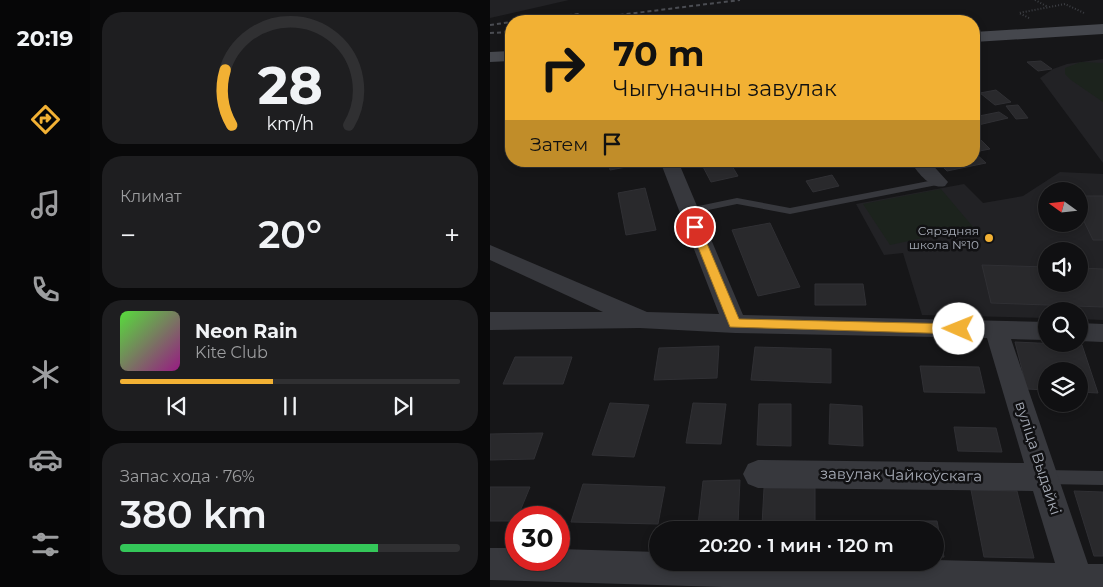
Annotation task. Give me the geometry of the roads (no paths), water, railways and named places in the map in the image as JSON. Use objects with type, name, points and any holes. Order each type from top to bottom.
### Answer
[{"type":"street","points":[[980,37],[1103,29]]},
{"type":"street","points":[[490,57],[505,56]]},
{"type":"street","points":[[671,167],[735,324]]},
{"type":"street","points":[[925,167],[939,182]]},
{"type":"street","points":[[490,252],[644,321]]},
{"type":"street","points":[[490,321],[644,321],[1038,331]]},
{"type":"street","name":"вуліца Выдайкі","points":[[996,330],[1044,476],[1086,582]]},
{"type":"street","points":[[1088,332],[1103,333]]},
{"type":"street","name":"завулак Чайкоўскага","points":[[758,474],[1044,476]]},
{"type":"street","points":[[490,564],[1086,582]]},
{"type":"lane","points":[[689,211],[737,201],[790,211],[939,182]]},
{"type":"lane","points":[[1044,476],[1103,478]]},
{"type":"railway","points":[[619,15],[740,0]]},
{"type":"railway","points":[[570,15],[579,14]]},
{"type":"railway","points":[[490,25],[505,23]]},
{"type":"railway","points":[[490,33],[505,32]]},
{"type":"place","name":"Сярэдняя школа №10","points":[[989,238]]}]
